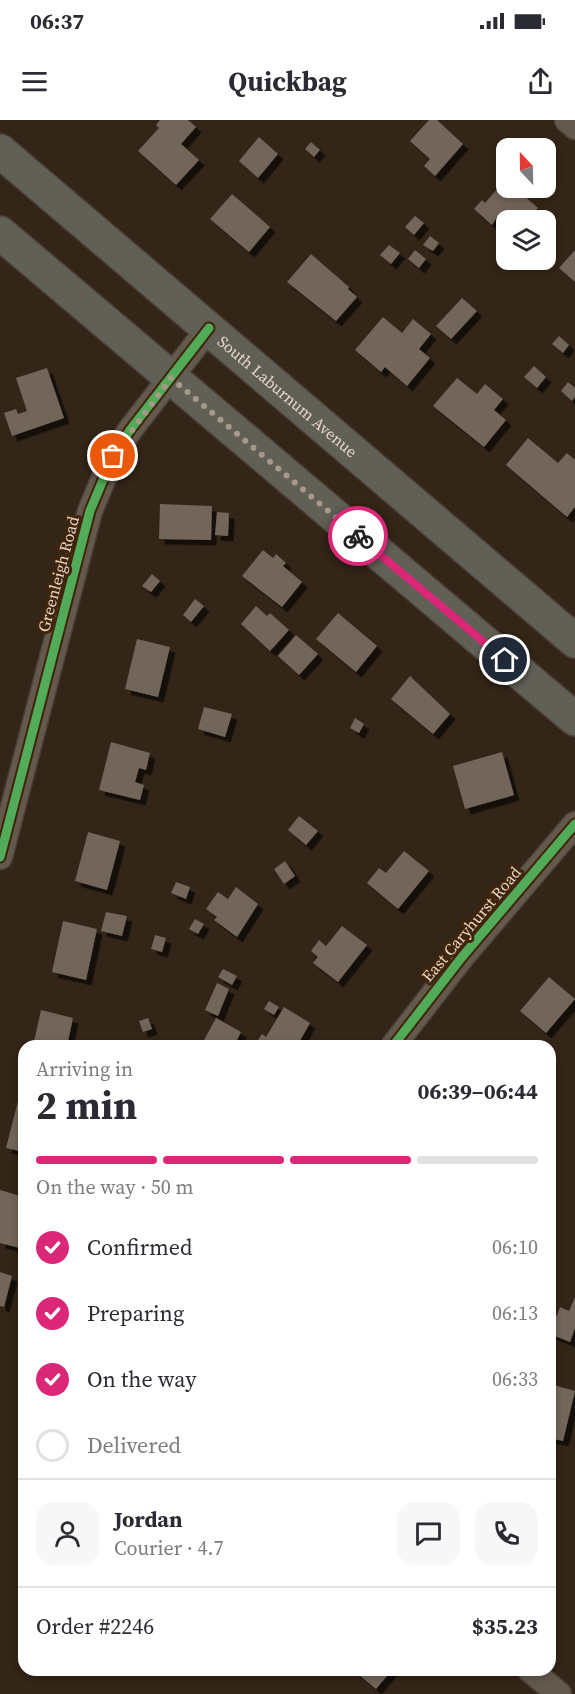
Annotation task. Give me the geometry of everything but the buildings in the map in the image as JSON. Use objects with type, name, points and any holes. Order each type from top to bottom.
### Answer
[{"type":"main road","name":"South Laburnum Avenue","points":[[0,151],[575,641]]},
{"type":"main road","points":[[0,233],[575,719]]},
{"type":"street","points":[[567,120],[575,127]]},
{"type":"street","name":"Greenleigh Road","points":[[0,857],[90,511],[113,456],[209,328]]},
{"type":"street","name":"East Caryhurst Road","points":[[398,1040],[462,957],[575,824]]},
{"type":"street","points":[[537,1676],[559,1694]]},
{"type":"street","points":[[573,1694],[575,1686]]},
{"type":"cycle path","points":[[0,857],[90,511],[113,456],[130,430],[209,328]]},
{"type":"cycle path","points":[[398,1040],[462,957],[575,824]]},
{"type":"way so far","points":[[113,456],[130,430],[171,378],[358,536]]},
{"type":"route","points":[[358,536],[505,660]]}]
